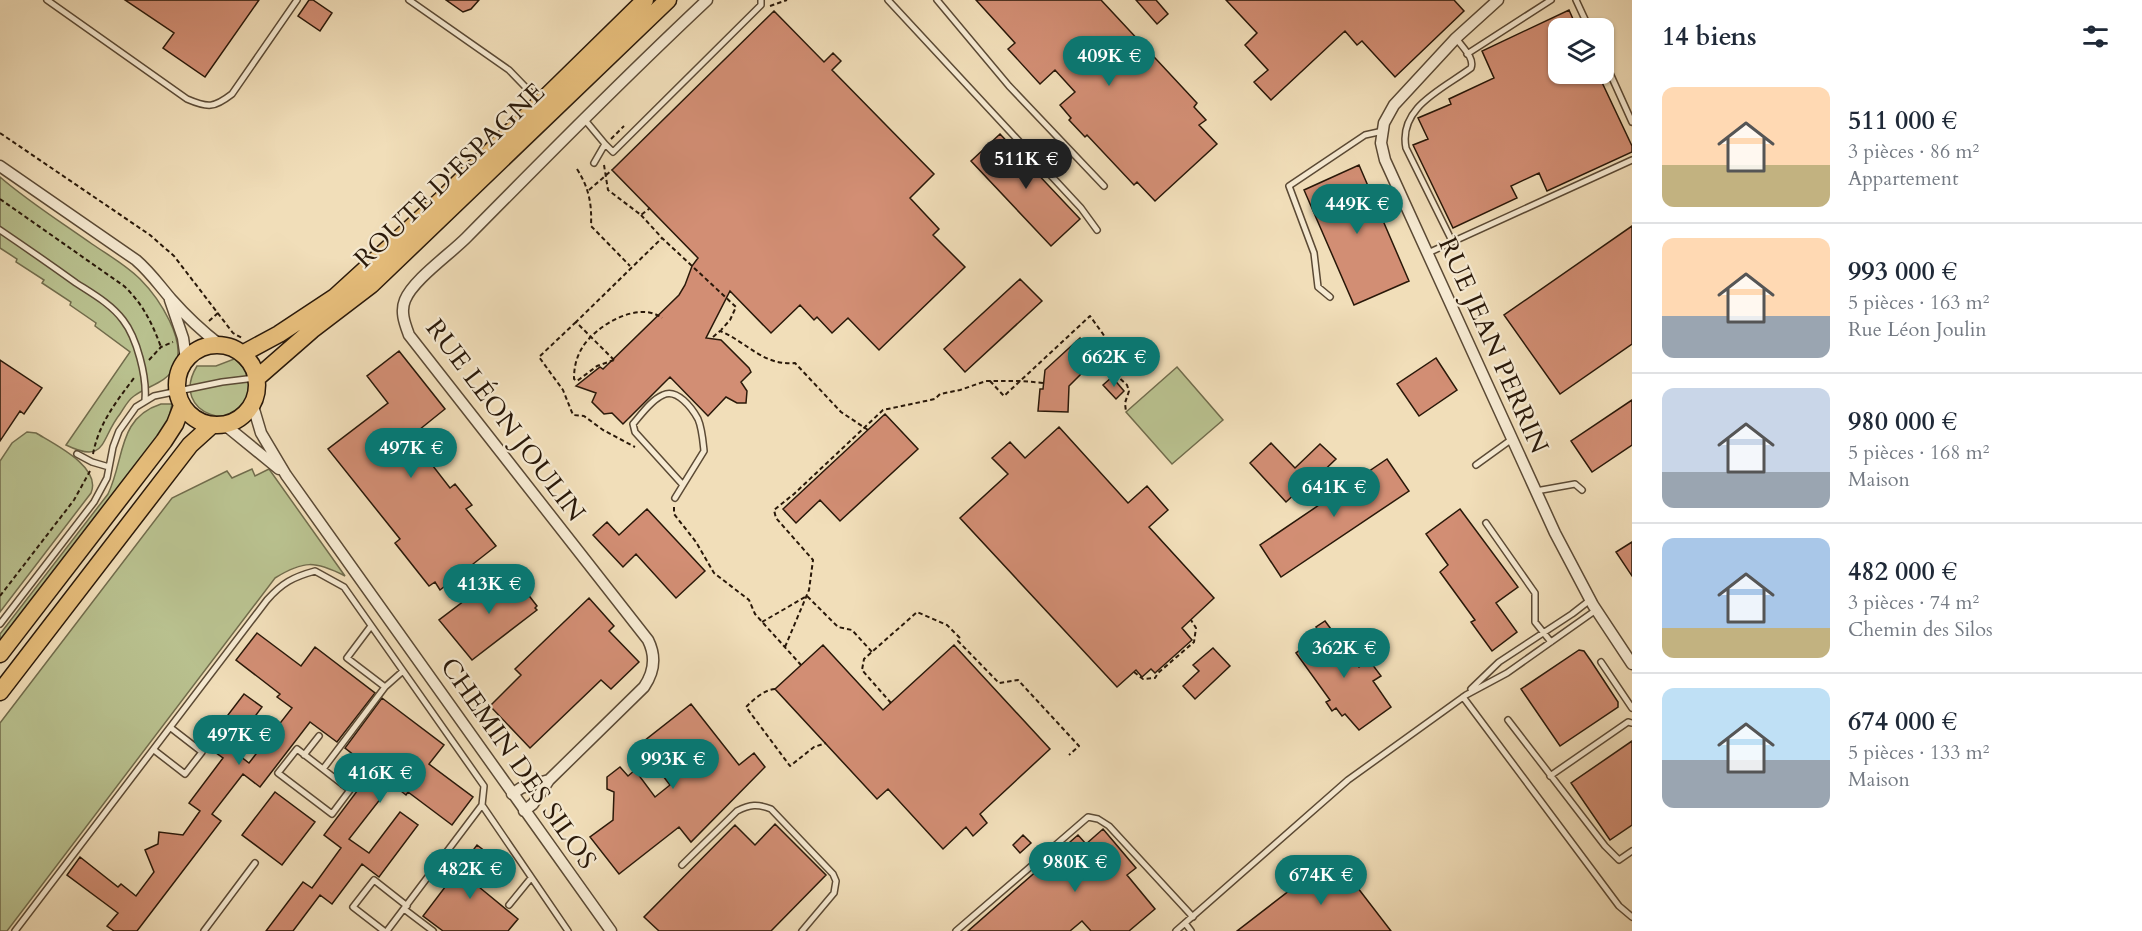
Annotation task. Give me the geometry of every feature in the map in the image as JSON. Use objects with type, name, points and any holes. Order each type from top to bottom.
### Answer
[{"type":"main road","name":"ROUTE D'ESPAGNE","points":[[257,378],[312,330],[371,285],[668,0]]},
{"type":"main road","name":"ROUTE D'ESPAGNE","points":[[243,346],[279,334],[335,297],[440,201],[641,1]]},
{"type":"main road","points":[[0,654],[175,424],[180,399],[178,375],[186,359],[196,351],[208,346],[220,345],[232,348],[243,346],[257,378],[257,392],[253,406],[241,418],[218,425],[190,445],[0,692]]},
{"type":"main road","points":[[180,399],[190,416],[200,422],[218,425]]},
{"type":"street","name":"RUE LÉON JOULIN","points":[[524,811],[533,804],[549,780],[644,687],[651,677],[653,650],[648,640],[409,335],[402,312],[404,301],[412,288],[707,0]]},
{"type":"street","name":"RUE JEAN PERRIN","points":[[1498,0],[1456,38],[1394,105],[1384,123],[1381,143],[1385,160],[1555,533],[1590,600],[1632,664]]},
{"type":"street","points":[[0,166],[136,260],[199,329],[220,345]]},
{"type":"street","points":[[169,297],[183,338],[186,359]]},
{"type":"street","name":"CHEMIN DES SILOS","points":[[253,406],[261,433],[286,475],[611,931]]},
{"type":"street","name":"CHEMIN DES SILOS","points":[[218,425],[286,475]]},
{"type":"street","name":"RUE LÉON JOULIN","points":[[512,794],[521,788],[549,780]]},
{"type":"lane","points":[[47,0],[187,99],[204,106],[219,104],[232,94],[297,0]]},
{"type":"lane","points":[[409,0],[509,70],[541,102]]},
{"type":"lane","points":[[585,120],[613,153],[761,5],[761,0]]},
{"type":"lane","points":[[888,0],[1081,208],[1097,230]]},
{"type":"lane","points":[[937,0],[1009,86],[1104,186]]},
{"type":"lane","points":[[1467,54],[1551,0]]},
{"type":"lane","points":[[1576,0],[1584,18]]},
{"type":"lane","points":[[1452,242],[1406,148],[1404,137],[1412,112],[1471,68],[1472,60],[1456,38]]},
{"type":"lane","points":[[1614,82],[1632,122]]},
{"type":"lane","points":[[1330,297],[1318,287],[1314,253],[1289,186],[1365,135],[1383,131]]},
{"type":"lane","points":[[594,163],[605,144]]},
{"type":"lane","points":[[1428,252],[1632,160]]},
{"type":"lane","points":[[0,230],[108,305],[124,321],[131,333],[142,368],[146,388],[145,399]]},
{"type":"lane","points":[[0,624],[94,502],[107,478],[115,439],[121,426],[136,406],[154,396],[180,399],[222,382],[257,378]]},
{"type":"lane","points":[[675,498],[704,451],[699,420],[677,395],[666,393],[659,396],[633,424],[635,432],[683,485]]},
{"type":"lane","points":[[1476,465],[1513,439]]},
{"type":"lane","points":[[77,454],[109,467]]},
{"type":"lane","points":[[1536,491],[1575,484],[1582,490]]},
{"type":"lane","points":[[1486,524],[1535,593],[1535,622],[1551,642]]},
{"type":"lane","points":[[15,931],[267,600],[281,585],[298,576],[315,571],[344,587],[483,786],[482,806],[405,908],[386,931],[353,907],[374,880],[405,908],[433,931]]},
{"type":"lane","points":[[1464,696],[1499,662],[1590,600]]},
{"type":"lane","points":[[1176,931],[1348,780],[1464,696],[1507,673],[1596,610]]},
{"type":"lane","points":[[371,626],[347,658],[386,687]]},
{"type":"lane","points":[[1601,662],[1632,708]]},
{"type":"lane","points":[[323,770],[386,687],[403,671]]},
{"type":"lane","points":[[1464,696],[1619,906],[1632,917]]},
{"type":"lane","points":[[1508,720],[1605,846],[1619,860],[1632,851]]},
{"type":"lane","points":[[1550,776],[1628,722],[1632,723]]},
{"type":"lane","points":[[154,750],[185,774],[202,752],[171,728]]},
{"type":"lane","points":[[304,755],[319,736]]},
{"type":"lane","points":[[297,749],[323,770],[350,790],[332,814],[278,773],[297,749]]},
{"type":"lane","points":[[343,784],[358,765]]},
{"type":"lane","points":[[682,864],[737,811],[747,805],[759,804],[771,809],[833,874],[836,882],[834,894],[802,931]]},
{"type":"lane","points":[[482,806],[568,931]]},
{"type":"lane","points":[[956,931],[1088,817],[1098,819],[1109,826],[1193,917]]},
{"type":"lane","points":[[204,931],[255,863]]},
{"type":"lane","points":[[509,905],[531,878]]},
{"type":"lane","points":[[1185,923],[1191,931]]},
{"type":"path","points":[[0,133],[150,235],[174,256],[243,346]]},
{"type":"path","points":[[577,169],[588,191],[592,206],[591,226],[631,267]]},
{"type":"path","points":[[588,191],[612,170]]},
{"type":"path","points":[[606,175],[608,190],[641,215],[736,308],[730,320],[713,337]]},
{"type":"path","points":[[0,199],[124,286],[150,318],[162,347],[142,368],[104,421],[95,441],[87,479],[74,500],[0,596]]},
{"type":"path","points":[[641,215],[650,208]]},
{"type":"path","points":[[636,447],[603,430],[584,416],[573,415],[563,390],[539,357],[662,238]]},
{"type":"path","points":[[576,322],[591,336],[614,360],[597,366],[577,381],[574,380],[576,359],[591,336],[601,328],[632,313],[646,311],[662,318]]},
{"type":"path","points":[[990,381],[1004,396],[1090,316],[1111,348],[1115,374],[1127,385],[1129,392],[1125,403],[1126,412]]},
{"type":"path","points":[[720,331],[736,337],[755,354],[785,364],[795,363],[841,412],[868,430]]},
{"type":"path","points":[[785,647],[809,590],[813,560],[776,518],[774,510],[883,410],[935,399],[940,394],[990,381],[1044,383]]},
{"type":"path","points":[[675,498],[674,514],[696,542],[714,573],[748,600],[762,622],[801,665]]},
{"type":"path","points":[[762,622],[807,596]]},
{"type":"path","points":[[807,596],[838,627],[852,630],[872,652]]},
{"type":"path","points":[[891,703],[862,670],[864,659],[917,612],[947,625],[960,638],[958,641],[999,683],[1018,680],[1079,746],[1069,755]]},
{"type":"path","points":[[1134,672],[1143,679],[1155,678],[1194,642],[1196,628],[1191,620]]},
{"type":"path","points":[[776,689],[755,698],[746,707],[790,766],[814,747],[825,743]]},
{"type":"green space","points":[[0,177],[135,274],[163,308],[175,333],[178,357],[171,373],[130,400],[96,451],[79,450],[66,445],[130,352],[95,326],[96,323],[70,305],[71,302],[42,283],[44,280],[16,262],[17,259],[0,248]]},
{"type":"green space","points":[[234,359],[244,369],[250,381],[250,391],[245,405],[235,413],[223,416],[210,414],[199,408],[192,397],[190,383],[197,366],[216,366]]},
{"type":"green space","points":[[1177,367],[1223,420],[1172,464],[1126,412]]},
{"type":"green space","points":[[161,404],[172,404],[167,427],[0,644],[0,634],[108,494],[129,429],[147,410]]},
{"type":"green space","points":[[27,432],[36,433],[74,457],[90,474],[93,483],[91,493],[0,612],[0,461],[12,443]]},
{"type":"green space","points":[[252,469],[255,476],[269,469],[345,576],[325,567],[310,565],[294,568],[275,578],[7,931],[0,931],[0,723],[172,498],[227,471],[232,478]]},
{"type":"building","points":[[125,0],[259,0],[205,77],[163,48],[174,33]]},
{"type":"building","points":[[309,0],[313,0],[332,13],[320,31],[298,16]]},
{"type":"building","points":[[446,0],[479,0],[471,9],[463,12]]},
{"type":"building","points":[[976,0],[1101,0],[1197,103],[1194,107],[1206,120],[1199,125],[1217,144],[1155,201],[1137,182],[1134,185],[1087,135],[1085,137],[1069,120],[1071,118],[1060,105],[1075,92],[1055,70],[1040,84],[1008,49],[1015,43]]},
{"type":"building","points":[[1136,0],[1156,0],[1168,14],[1157,24]]},
{"type":"building","points":[[1226,0],[1454,0],[1464,11],[1395,77],[1362,41],[1357,45],[1345,31],[1271,100],[1254,82],[1268,70],[1245,45],[1257,33]]},
{"type":"building","points":[[1569,10],[1573,18],[1552,18]]},
{"type":"building","points":[[774,11],[824,62],[833,53],[841,61],[832,70],[934,174],[910,198],[939,229],[933,235],[965,267],[879,350],[848,318],[832,333],[817,317],[814,320],[800,305],[771,333],[730,291],[706,338],[721,340],[749,368],[751,372],[741,382],[747,391],[746,403],[737,403],[726,397],[708,416],[670,377],[623,424],[612,413],[604,414],[592,402],[596,393],[576,386],[600,367],[603,369],[679,295],[698,258],[612,170]]},
{"type":"building","points":[[1548,20],[1548,84],[1603,84],[1632,146],[1632,152],[1547,191],[1539,173],[1511,186],[1517,198],[1453,228],[1413,145],[1428,139],[1418,118],[1451,104],[1449,99],[1494,78],[1482,51]]},
{"type":"building","points":[[1000,134],[1080,219],[1051,246],[971,161]]},
{"type":"building","points":[[1359,165],[1409,281],[1354,305],[1304,190]]},
{"type":"building","points":[[1632,226],[1632,344],[1560,394],[1504,315]]},
{"type":"building","points":[[1020,279],[1042,301],[965,372],[944,349]]},
{"type":"building","points":[[1080,338],[1091,364],[1069,386],[1068,412],[1038,411],[1045,370]]},
{"type":"building","points":[[399,351],[445,409],[414,434],[416,436],[412,439],[450,488],[455,484],[472,505],[466,509],[496,546],[440,590],[435,582],[429,586],[395,543],[400,539],[328,449],[388,403],[367,376]]},
{"type":"building","points":[[1436,358],[1457,390],[1419,416],[1397,384]]},
{"type":"building","points":[[0,360],[42,388],[24,414],[20,411],[0,441]]},
{"type":"building","points":[[1112,377],[1124,391],[1116,399],[1103,385]]},
{"type":"building","points":[[1632,400],[1632,445],[1592,472],[1571,441]]},
{"type":"building","points":[[885,414],[918,449],[840,521],[820,500],[796,523],[783,509]]},
{"type":"building","points":[[1059,427],[1128,503],[1147,486],[1168,510],[1149,527],[1214,598],[1182,628],[1192,640],[1155,673],[1151,669],[1142,677],[1136,670],[1117,687],[960,518],[1008,474],[992,458],[1010,442],[1025,458]]},
{"type":"building","points":[[1271,443],[1295,468],[1320,444],[1336,459],[1311,483],[1309,481],[1286,502],[1250,463]]},
{"type":"building","points":[[1387,459],[1409,491],[1281,577],[1260,545]]},
{"type":"building","points":[[647,509],[705,571],[676,598],[636,554],[623,567],[593,535],[607,522],[619,535]]},
{"type":"building","points":[[1460,509],[1518,587],[1496,603],[1517,632],[1492,651],[1471,622],[1475,620],[1440,572],[1448,565],[1426,534]]},
{"type":"building","points":[[1632,542],[1632,576],[1616,552]]},
{"type":"building","points":[[505,570],[514,581],[516,579],[537,606],[535,608],[537,610],[472,660],[439,620]]},
{"type":"building","points":[[589,598],[614,626],[609,631],[639,662],[611,689],[601,680],[530,748],[490,706],[521,675],[515,669]]},
{"type":"building","points":[[1325,621],[1359,667],[1369,660],[1381,676],[1373,681],[1391,707],[1359,730],[1345,714],[1342,716],[1336,708],[1332,711],[1326,702],[1330,700],[1296,653],[1321,634],[1316,627]]},
{"type":"building","points":[[257,633],[301,666],[315,647],[375,693],[337,742],[310,722],[260,787],[243,774],[212,814],[221,821],[137,931],[114,931],[107,926],[118,913],[67,875],[80,857],[118,887],[121,884],[136,896],[154,872],[145,850],[158,844],[159,832],[183,835],[200,811],[189,803],[223,758],[205,745],[244,694],[262,707],[231,749],[249,763],[292,708],[277,697],[280,694],[236,660]]},
{"type":"building","points":[[823,645],[883,710],[954,645],[1050,749],[980,814],[987,823],[973,836],[966,827],[943,849],[888,789],[877,799],[775,689]]},
{"type":"building","points":[[1213,648],[1230,666],[1195,699],[1183,686],[1199,671],[1193,665]]},
{"type":"building","points":[[1579,650],[1584,651],[1591,661],[1618,702],[1618,707],[1560,746],[1521,689]]},
{"type":"building","points":[[382,698],[444,745],[429,764],[473,797],[452,825],[408,792],[406,795],[392,784],[349,839],[369,853],[400,812],[418,825],[379,877],[362,864],[332,904],[320,895],[293,931],[266,931],[303,882],[312,888],[341,848],[324,835],[373,770],[345,748]]},
{"type":"building","points":[[691,704],[739,765],[754,753],[765,767],[691,842],[679,827],[619,874],[590,837],[613,820],[614,792],[607,789],[607,777],[620,767],[628,776],[635,770],[655,797],[670,785],[639,745]]},
{"type":"building","points":[[1632,741],[1632,825],[1610,840],[1571,783]]},
{"type":"building","points":[[275,792],[315,822],[282,865],[242,835]]},
{"type":"building","points":[[775,824],[826,875],[771,931],[659,931],[644,917],[735,825],[755,845]]},
{"type":"building","points":[[1103,829],[1136,868],[1127,875],[1155,909],[1129,931],[1091,931],[1082,921],[1070,931],[968,931],[1078,835],[1086,844]]},
{"type":"building","points":[[1023,835],[1031,843],[1020,853],[1013,845]]},
{"type":"building","points":[[477,845],[499,862],[479,887],[518,919],[508,931],[443,931],[423,916]]},
{"type":"building","points":[[1334,857],[1391,931],[1237,931],[1329,860]]}]
